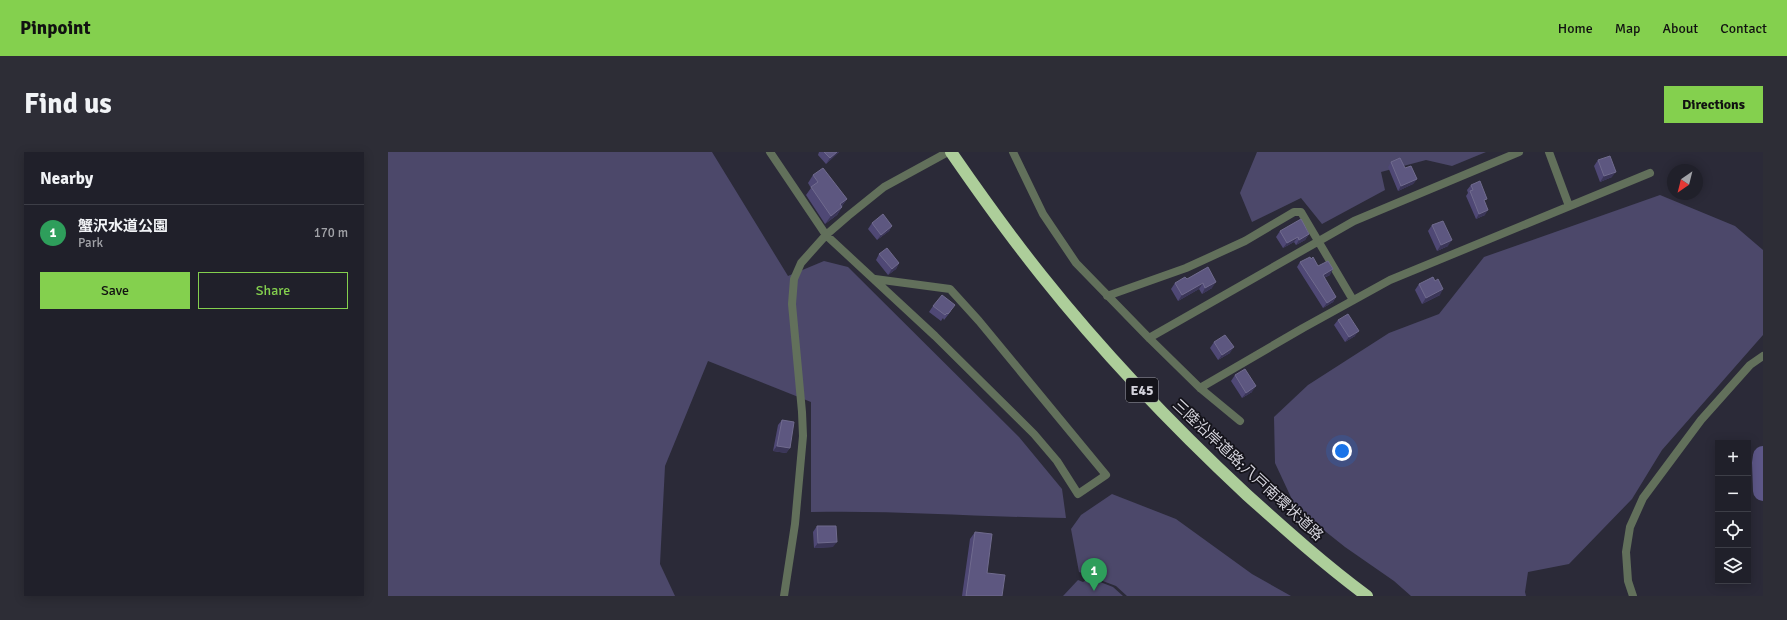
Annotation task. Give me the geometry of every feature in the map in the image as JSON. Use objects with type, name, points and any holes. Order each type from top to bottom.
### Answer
[{"type":"highway","name":"三陸沿岸道路;八戸南環状道路","points":[[951,152],[1042,276],[1103,348],[1153,402],[1210,460],[1272,517],[1348,582],[1367,596]]},
{"type":"street","points":[[770,152],[826,235],[935,336],[1034,434],[1056,461],[1078,494],[1106,475],[980,321],[950,289],[874,279]]},
{"type":"street","points":[[784,596],[795,524],[803,436],[792,304],[794,279],[801,263],[826,235],[884,187],[948,152]]},
{"type":"street","points":[[1013,152],[1043,214],[1076,263],[1106,296],[1148,338],[1200,388],[1240,421]]},
{"type":"street","points":[[1148,338],[1354,221],[1519,152]]},
{"type":"street","points":[[1549,152],[1570,206]]},
{"type":"street","points":[[1200,388],[1390,280],[1650,173]]},
{"type":"street","points":[[1106,296],[1186,268],[1245,241],[1294,212],[1301,212],[1353,300]]},
{"type":"street","points":[[1633,596],[1628,581],[1626,552],[1630,527],[1643,498],[1701,420],[1750,365],[1763,356]]},
{"type":"shaded area","points":[[388,152],[712,152],[788,276],[824,261],[848,267],[1019,437],[1062,489],[1066,518],[875,512],[811,512],[811,402],[708,361],[665,466],[660,564],[675,596],[388,596]]},
{"type":"shaded area","points":[[1257,152],[1486,152],[1452,166],[1426,160],[1381,172],[1385,190],[1322,224],[1301,198],[1252,222],[1240,193]]},
{"type":"shaded area","points":[[1660,195],[1667,198],[1667,200],[1672,200],[1735,226],[1763,250],[1763,335],[1662,450],[1632,499],[1569,564],[1528,572],[1525,592],[1526,596],[1411,596],[1394,581],[1345,547],[1296,508],[1275,463],[1274,417],[1308,385],[1389,333],[1439,314],[1484,257]]},
{"type":"shaded area","points":[[1112,494],[1176,519],[1252,574],[1291,596],[1127,596],[1116,586],[1079,572],[1071,529],[1081,515]]},
{"type":"shaded area","points":[[1090,578],[1113,587],[1123,596],[1063,596],[1078,580],[1083,582]]},
{"type":"building","points":[[824,152],[837,152],[830,158]]},
{"type":"building","points":[[1610,156],[1616,172],[1604,176],[1598,160]]},
{"type":"building","points":[[1400,158],[1405,168],[1411,166],[1417,179],[1401,186],[1391,162]]},
{"type":"building","points":[[823,168],[847,199],[840,204],[842,207],[831,216],[811,187],[818,182],[813,175]]},
{"type":"building","points":[[1480,181],[1487,199],[1484,200],[1488,210],[1479,214],[1470,191],[1473,190],[1471,185]]},
{"type":"building","points":[[883,214],[892,226],[881,235],[872,223]]},
{"type":"building","points":[[1301,219],[1309,234],[1299,240],[1298,237],[1287,243],[1280,231]]},
{"type":"building","points":[[1443,221],[1452,240],[1441,245],[1432,225]]},
{"type":"building","points":[[887,248],[899,263],[892,269],[879,254]]},
{"type":"building","points":[[1310,257],[1311,259],[1313,257],[1318,266],[1328,261],[1333,269],[1323,275],[1336,297],[1327,303],[1300,262]]},
{"type":"building","points":[[1208,267],[1216,282],[1205,288],[1203,283],[1182,295],[1175,283],[1185,277],[1187,279]]},
{"type":"building","points":[[1433,277],[1435,281],[1438,279],[1443,289],[1426,298],[1419,284]]},
{"type":"building","points":[[942,295],[955,305],[948,314],[947,313],[945,315],[933,306]]},
{"type":"building","points":[[1348,314],[1359,331],[1349,337],[1338,320]]},
{"type":"building","points":[[1225,335],[1234,347],[1222,355],[1214,342]]},
{"type":"building","points":[[1245,369],[1256,386],[1246,393],[1235,375]]},
{"type":"building","points":[[782,420],[794,422],[790,448],[777,446]]},
{"type":"building","points":[[817,526],[836,526],[837,542],[818,543]]},
{"type":"building","points":[[975,532],[992,534],[987,573],[1005,575],[1002,596],[966,596]]},
{"type":"waterway","points":[[1763,456],[1763,491]]},
{"type":"place","name":"蟹沢水道公園","points":[[1094,591]]}]
